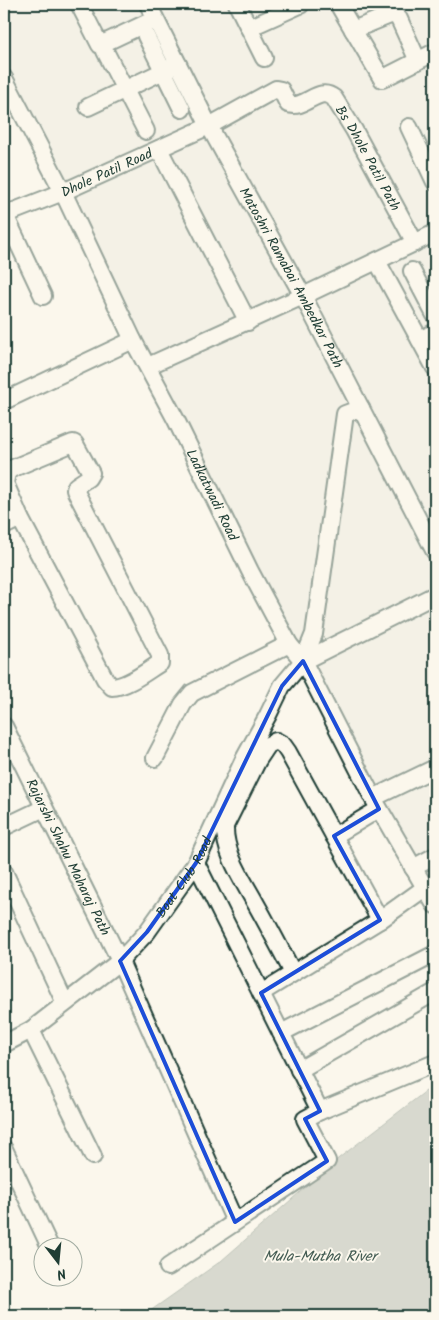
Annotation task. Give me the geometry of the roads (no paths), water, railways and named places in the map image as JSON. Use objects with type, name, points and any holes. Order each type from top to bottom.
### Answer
[{"type":"street","points":[[79,4],[100,45],[155,19]]},
{"type":"street","name":"Matoshri Ramabai Ambedkar Path","points":[[148,4],[155,19],[171,68],[209,126],[303,296],[435,552]]},
{"type":"street","points":[[237,4],[264,58]]},
{"type":"street","points":[[249,28],[300,4]]},
{"type":"street","points":[[338,4],[382,79],[435,52]]},
{"type":"street","points":[[353,30],[390,15],[395,15],[399,19],[418,61]]},
{"type":"street","points":[[146,36],[171,68],[182,109]]},
{"type":"street","points":[[105,51],[146,131]]},
{"type":"street","points":[[88,107],[171,68]]},
{"type":"street","name":"Ladkatwadi Road","points":[[4,78],[63,192],[133,340],[176,420],[250,571],[289,644],[303,661],[376,803],[413,868],[430,885],[435,905]]},
{"type":"street","name":"Bs Dhole Patil Path","points":[[209,126],[276,89],[281,90],[288,104],[294,106],[320,94],[330,95],[334,98],[354,130],[415,243]]},
{"type":"street","name":"Dhole Patil Road","points":[[4,215],[63,192],[209,126]]},
{"type":"street","points":[[409,127],[435,182]]},
{"type":"street","points":[[159,149],[248,322]]},
{"type":"street","points":[[4,215],[43,296]]},
{"type":"street","points":[[148,366],[248,322],[415,243],[434,237]]},
{"type":"street","points":[[377,261],[435,368]]},
{"type":"street","points":[[412,272],[435,315]]},
{"type":"street","points":[[420,340],[435,332]]},
{"type":"street","points":[[4,401],[133,340]]},
{"type":"street","points":[[303,661],[314,634],[345,414],[361,408]]},
{"type":"street","points":[[73,442],[91,474],[76,486],[75,490],[160,654],[160,663],[140,676],[118,687],[112,687],[105,679],[14,521],[5,483],[7,473],[11,469],[73,442]]},
{"type":"street","points":[[303,661],[435,595]]},
{"type":"street","points":[[155,758],[183,704],[192,694],[289,644]]},
{"type":"street","name":"Boat Club Road","points":[[4,1044],[31,1030],[120,961],[146,932],[218,834],[244,759],[282,686],[303,661]]},
{"type":"street","name":"Rajarshi Shahu Maharaj Path","points":[[4,726],[120,961],[234,1222]]},
{"type":"street","points":[[293,973],[228,849],[218,834],[225,826],[258,760],[268,745],[276,741],[283,744],[380,920]]},
{"type":"street","points":[[334,836],[376,803],[435,768]]},
{"type":"street","points":[[4,827],[44,808]]},
{"type":"street","points":[[413,868],[435,856]]},
{"type":"street","points":[[196,863],[320,1111]]},
{"type":"street","points":[[4,872],[65,1003]]},
{"type":"street","points":[[261,993],[380,920],[430,885]]},
{"type":"street","points":[[281,1033],[435,954]]},
{"type":"street","points":[[299,1070],[435,992]]},
{"type":"street","points":[[31,1030],[93,1156]]},
{"type":"street","points":[[168,1268],[327,1161],[304,1119],[435,1063]]},
{"type":"street","points":[[4,1149],[46,1238]]},
{"type":"water","name":"Mula-Mutha River","points":[[435,1084],[435,1316],[143,1316],[221,1261],[339,1158]]}]
